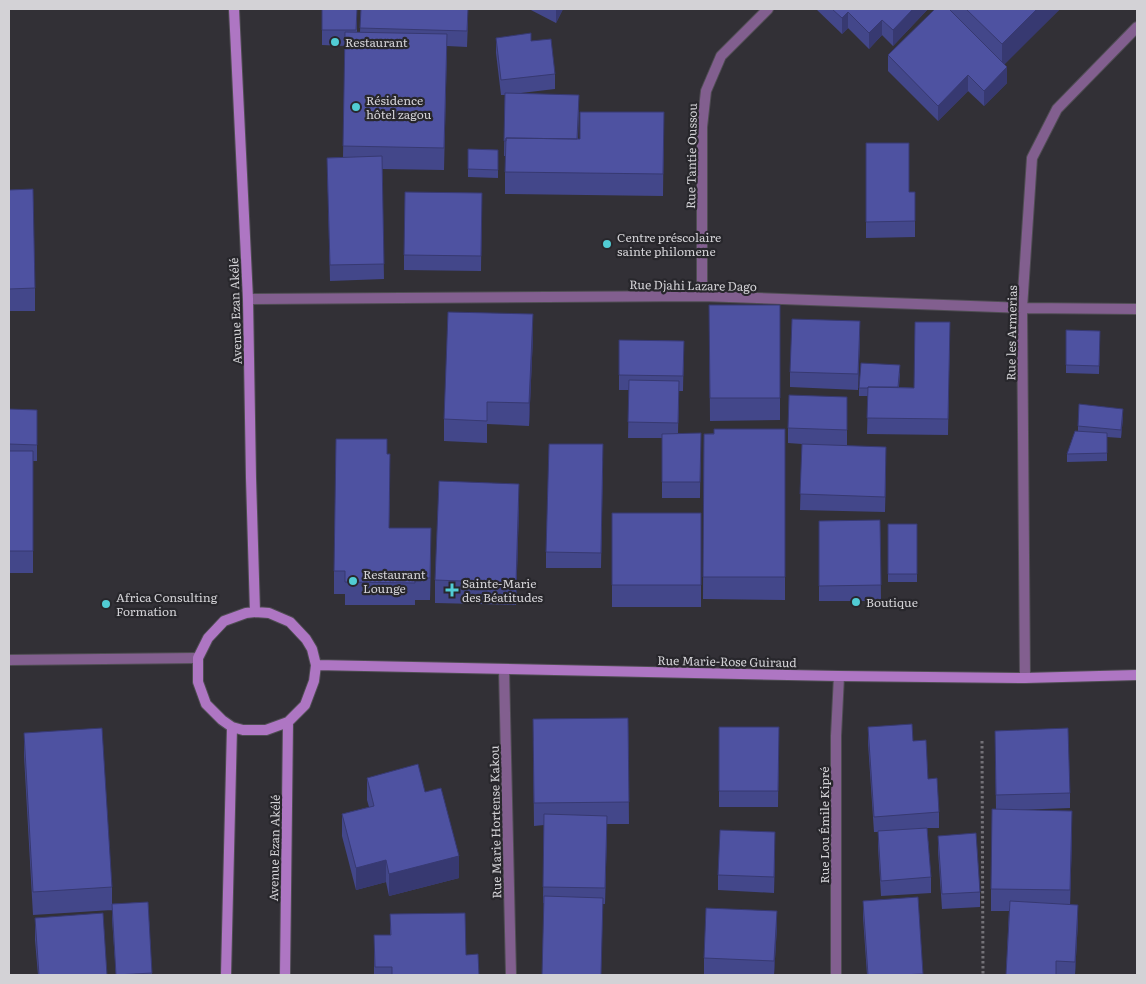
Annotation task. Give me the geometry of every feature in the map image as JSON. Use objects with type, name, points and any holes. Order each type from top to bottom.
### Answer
[{"type":"street","name":"Avenue Ezan Akélé","points":[[234,9],[248,300],[250,478],[255,612]]},
{"type":"street","name":"Rue Tantie Oussou","points":[[702,296],[702,127],[706,91],[721,56],[768,9]]},
{"type":"street","name":"Rue les Armerias","points":[[1025,678],[1022,308],[1032,158],[1057,109],[1137,27]]},
{"type":"street","name":"Rue Djahi Lazare Dago","points":[[248,300],[702,296],[1022,308],[1137,309]]},
{"type":"street","points":[[246,612],[255,612],[269,613],[290,622],[306,639],[312,649],[316,665],[314,681],[305,705],[288,722],[266,730],[243,730],[232,728],[206,704],[198,682],[198,658],[208,638],[224,621],[246,612]]},
{"type":"street","points":[[9,660],[198,658]]},
{"type":"street","name":"Rue Marie-Rose Guiraud","points":[[316,665],[839,676],[1025,678],[1137,675]]},
{"type":"street","name":"Rue Marie Hortense Kakou","points":[[504,669],[511,975]]},
{"type":"street","name":"Rue Lou Émile Kipré","points":[[836,975],[836,736],[839,676]]},
{"type":"street","name":"Avenue Ezan Akélé","points":[[285,975],[288,722]]},
{"type":"street","points":[[226,975],[232,728]]},
{"type":"path","points":[[982,741],[983,975]]},
{"type":"building","points":[[322,9],[357,9],[356,30],[322,30]]},
{"type":"building","points":[[361,9],[468,9],[467,31],[360,28]]},
{"type":"building","points":[[832,9],[913,9],[893,30],[882,20],[869,33],[848,12],[842,18]]},
{"type":"building","points":[[935,9],[949,9],[1007,67],[984,91],[968,75],[938,106],[888,55]]},
{"type":"building","points":[[966,9],[1037,9],[1002,44]]},
{"type":"building","points":[[345,32],[447,34],[444,148],[343,146]]},
{"type":"building","points":[[531,33],[531,41],[551,39],[555,74],[501,80],[496,38]]},
{"type":"building","points":[[505,93],[579,95],[577,139],[506,138],[506,141],[504,141]]},
{"type":"building","points":[[580,112],[664,112],[663,174],[505,172],[506,138],[580,139]]},
{"type":"building","points":[[866,143],[909,143],[909,192],[915,192],[915,221],[866,222]]},
{"type":"building","points":[[468,149],[498,150],[498,170],[468,169]]},
{"type":"building","points":[[382,156],[384,264],[330,265],[327,158]]},
{"type":"building","points":[[33,189],[35,288],[9,289],[9,190]]},
{"type":"building","points":[[405,192],[482,193],[481,256],[404,255]]},
{"type":"building","points":[[709,305],[780,305],[780,398],[710,398]]},
{"type":"building","points":[[448,312],[533,314],[529,403],[487,402],[487,421],[444,419]]},
{"type":"building","points":[[792,319],[860,321],[858,374],[790,372]]},
{"type":"building","points":[[915,322],[950,322],[948,419],[867,418],[868,387],[914,388]]},
{"type":"building","points":[[1066,330],[1100,331],[1099,366],[1066,365]]},
{"type":"building","points":[[619,340],[684,341],[683,376],[619,375]]},
{"type":"building","points":[[861,363],[900,365],[898,387],[859,388]]},
{"type":"building","points":[[629,380],[679,381],[678,423],[628,422]]},
{"type":"building","points":[[789,395],[847,397],[847,430],[788,428]]},
{"type":"building","points":[[1079,404],[1123,409],[1121,430],[1078,426]]},
{"type":"building","points":[[9,409],[37,410],[37,445],[9,444]]},
{"type":"building","points":[[714,429],[785,429],[785,577],[703,577],[704,434],[714,434]]},
{"type":"building","points":[[1075,431],[1107,433],[1107,453],[1067,454]]},
{"type":"building","points":[[701,433],[700,482],[662,482],[662,434]]},
{"type":"building","points":[[336,439],[387,439],[387,454],[390,454],[389,528],[431,528],[430,578],[415,578],[415,583],[345,582],[345,571],[334,571]]},
{"type":"building","points":[[549,444],[603,444],[601,553],[546,552]]},
{"type":"building","points":[[802,444],[886,447],[885,497],[800,494]]},
{"type":"building","points":[[9,451],[33,451],[33,551],[9,551]]},
{"type":"building","points":[[439,481],[519,484],[516,583],[435,580]]},
{"type":"building","points":[[612,513],[701,513],[701,585],[612,585]]},
{"type":"building","points":[[880,520],[881,585],[819,586],[819,521]]},
{"type":"building","points":[[888,524],[917,524],[917,574],[888,574]]},
{"type":"building","points":[[628,718],[629,802],[534,803],[533,719]]},
{"type":"building","points":[[912,724],[913,741],[926,740],[928,779],[937,778],[939,812],[874,817],[868,727]]},
{"type":"building","points":[[719,727],[779,727],[778,791],[719,791]]},
{"type":"building","points":[[102,728],[112,887],[33,892],[24,733]]},
{"type":"building","points":[[1068,728],[1070,793],[996,795],[995,731]]},
{"type":"building","points":[[418,764],[425,792],[441,788],[459,856],[389,874],[386,860],[356,868],[342,814],[374,806],[367,778]]},
{"type":"building","points":[[992,809],[1072,811],[1070,890],[991,889]]},
{"type":"building","points":[[544,814],[607,816],[605,888],[543,887]]},
{"type":"building","points":[[927,828],[931,877],[881,881],[878,831]]},
{"type":"building","points":[[720,830],[775,832],[774,877],[718,875]]},
{"type":"building","points":[[976,833],[980,892],[942,894],[938,836]]},
{"type":"building","points":[[544,896],[603,898],[601,975],[542,975]]},
{"type":"building","points":[[918,897],[923,974],[868,975],[863,901]]},
{"type":"building","points":[[1010,901],[1078,905],[1075,962],[1056,961],[1056,975],[1006,975]]},
{"type":"building","points":[[148,902],[152,973],[116,975],[112,904]]},
{"type":"building","points":[[706,908],[777,911],[774,961],[704,958]]},
{"type":"building","points":[[103,913],[107,975],[39,975],[35,918]]},
{"type":"building","points":[[465,913],[466,955],[478,954],[479,975],[392,975],[392,967],[375,967],[374,935],[391,935],[390,914]]},
{"type":"place","name":"Restaurant","points":[[335,42]]},
{"type":"place","name":"Résidence hôtel zagou","points":[[356,107]]},
{"type":"place","name":"Centre préscolaire sainte philomene","points":[[607,244]]},
{"type":"place","name":"Restaurant Lounge","points":[[353,581]]},
{"type":"place","name":"Sainte-Marie des Béatitudes","points":[[452,590]]},
{"type":"place","name":"Boutique","points":[[856,602]]},
{"type":"place","name":"Africa Consulting Formation","points":[[106,604]]}]
